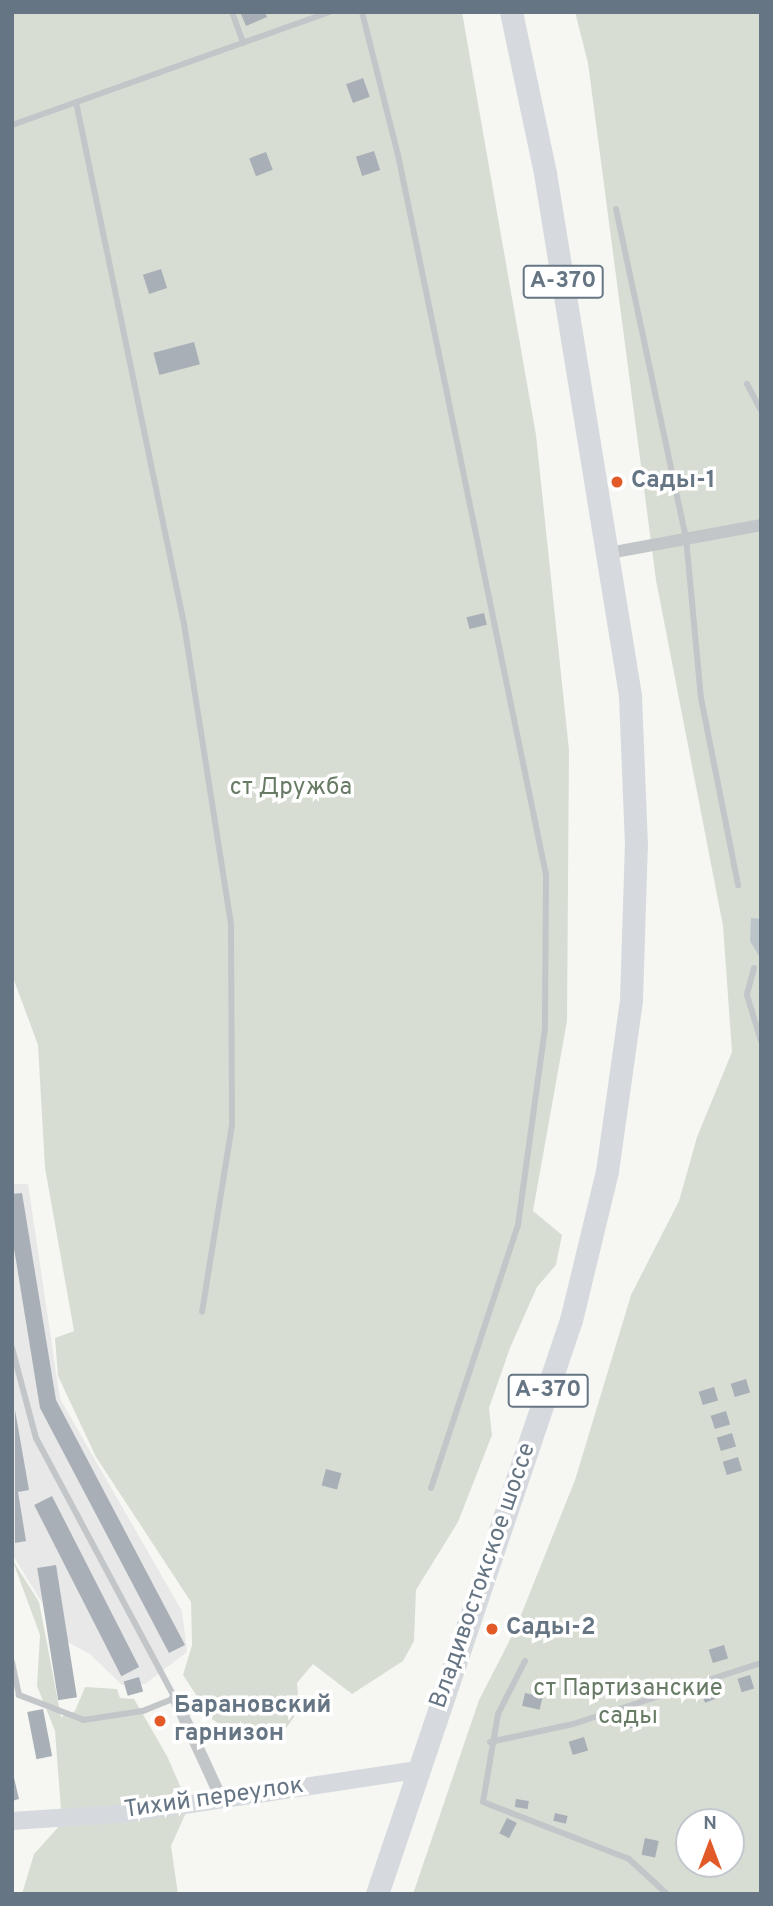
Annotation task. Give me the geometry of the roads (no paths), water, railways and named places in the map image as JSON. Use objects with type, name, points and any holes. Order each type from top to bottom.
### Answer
[{"type":"highway","name":"Владивостокское шоссе","points":[[377,1894],[416,1770],[571,1320],[607,1171],[631,1000],[636,858],[630,695],[609,553],[511,12]]},
{"type":"street","points":[[609,553],[761,524]]},
{"type":"street","points":[[175,1698],[221,1798]]},
{"type":"street","name":"Тихий переулок","points":[[12,1821],[132,1813],[416,1770]]},
{"type":"lane","points":[[232,12],[243,43]]},
{"type":"lane","points":[[12,125],[329,12]]},
{"type":"lane","points":[[362,12],[398,155],[546,875],[545,1028],[518,1225],[431,1488]]},
{"type":"lane","points":[[76,102],[184,624],[231,923],[232,1125],[202,1312]]},
{"type":"lane","points":[[616,209],[685,537],[701,698],[738,885]]},
{"type":"lane","points":[[747,384],[761,410]]},
{"type":"lane","points":[[754,968],[747,995],[761,1041]]},
{"type":"lane","points":[[12,1348],[16,1381],[36,1438],[175,1698],[84,1720],[19,1695],[12,1662]]},
{"type":"lane","points":[[525,1661],[489,1742],[484,1802],[629,1859],[667,1894]]},
{"type":"lane","points":[[489,1742],[573,1724],[761,1663]]},
{"type":"place","name":"Сады-1","points":[[617,482]]},
{"type":"place","name":"Сады-2","points":[[492,1629]]},
{"type":"place","name":"Барановский гарнизон","points":[[160,1721]]},
{"type":"park label","name":"ст Дружба","points":[[291,789]]},
{"type":"park label","name":"ст Партизанские сады","points":[[628,1704]]}]
